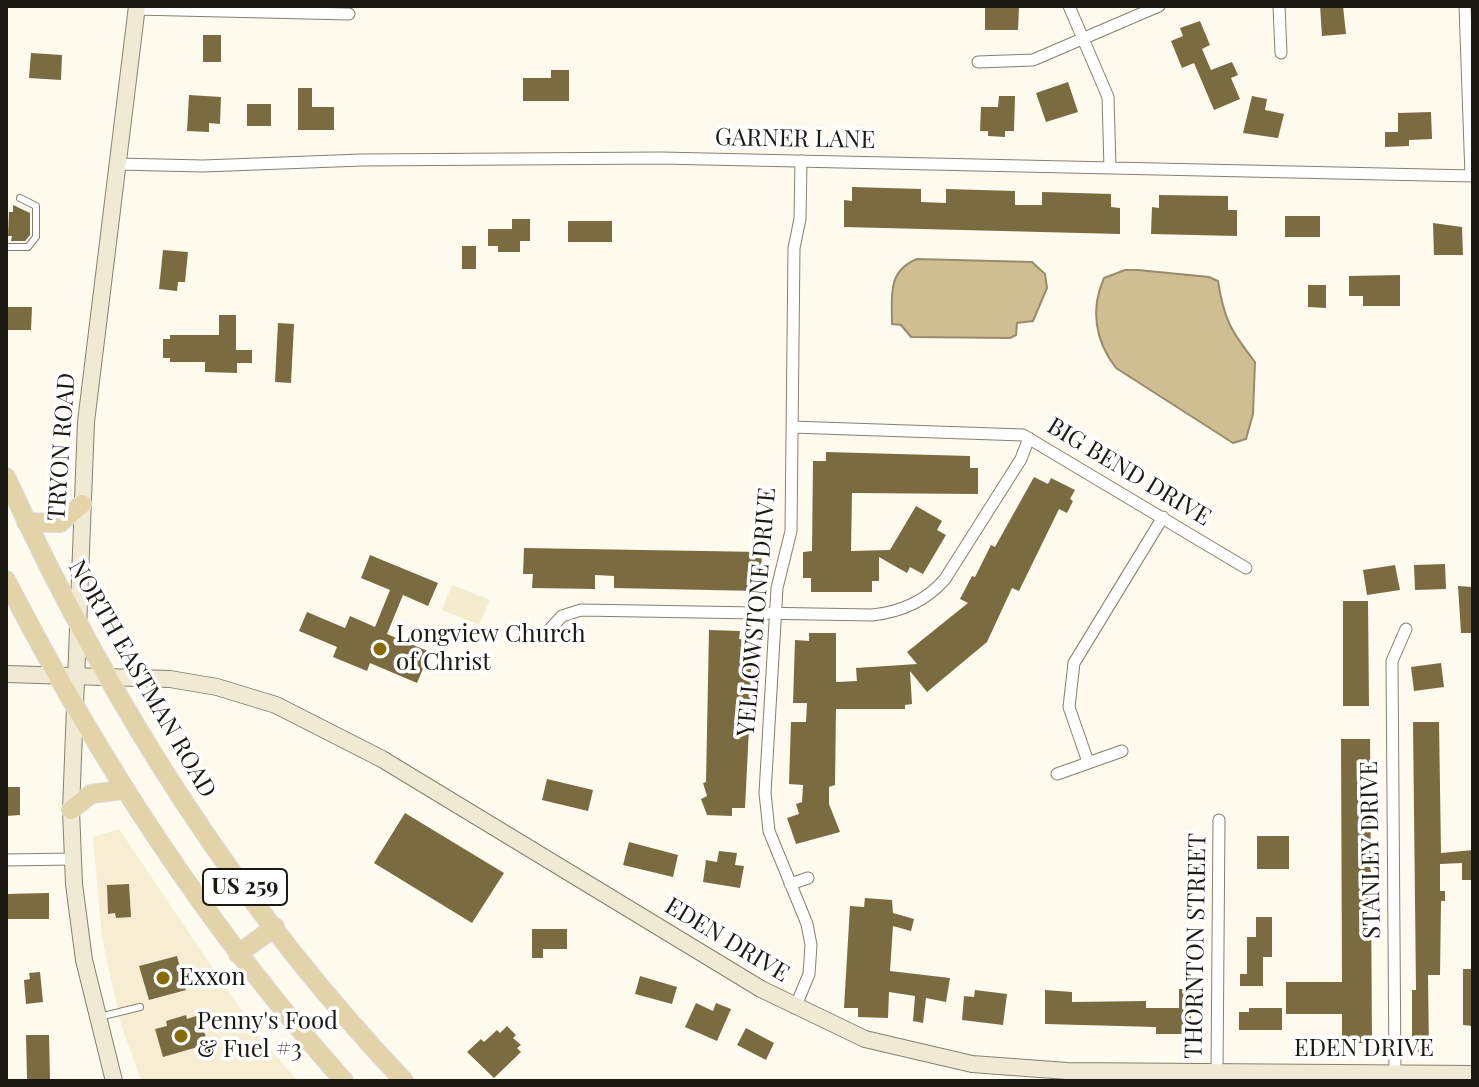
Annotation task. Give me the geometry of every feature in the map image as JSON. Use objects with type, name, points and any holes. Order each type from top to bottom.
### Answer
[{"type":"main road","name":"NORTH EASTMAN ROAD","points":[[6,477],[77,622],[155,758],[275,927],[404,1081]]},
{"type":"main road","points":[[26,522],[60,523],[82,504]]},
{"type":"main road","name":"US 259","points":[[6,580],[54,674],[122,790],[238,954],[344,1081]]},
{"type":"main road","points":[[71,810],[91,794],[122,790]]},
{"type":"main road","points":[[238,954],[275,927]]},
{"type":"street","points":[[1069,6],[1108,97],[1110,168]]},
{"type":"street","points":[[978,62],[1029,61],[1159,6]]},
{"type":"street","points":[[1279,6],[1281,53]]},
{"type":"street","points":[[1465,6],[1472,176]]},
{"type":"street","points":[[137,8],[349,14]]},
{"type":"street","name":"TRYON ROAD","points":[[114,1081],[96,1018],[80,933],[71,810],[89,393],[137,8]]},
{"type":"street","name":"GARNER LANE","points":[[117,164],[203,166],[362,160],[661,158],[1472,176]]},
{"type":"street","name":"YELLOWSTONE DRIVE","points":[[795,1008],[809,974],[812,955],[807,924],[766,815],[775,612],[778,578],[791,531],[794,248],[800,219],[801,161]]},
{"type":"street","name":"BIG BEND DRIVE","points":[[792,427],[1009,434],[1029,438],[1246,568]]},
{"type":"street","points":[[551,628],[562,616],[581,610],[881,614],[902,609],[932,593],[959,559],[1021,459],[1029,438]]},
{"type":"street","points":[[1088,762],[1069,707],[1074,663],[1163,517]]},
{"type":"street","name":"STANLEY DRIVE","points":[[1395,1074],[1392,661],[1406,629]]},
{"type":"street","name":"EDEN DRIVE","points":[[6,674],[170,679],[217,687],[276,705],[316,723],[795,1008],[865,1039],[959,1062],[1067,1071],[1473,1074]]},
{"type":"street","points":[[1057,774],[1122,751]]},
{"type":"street","name":"THORNTON STREET","points":[[1217,1072],[1219,820]]},
{"type":"street","points":[[6,860],[73,859]]},
{"type":"street","points":[[790,884],[808,878]]},
{"type":"lane","points":[[6,247],[28,247],[36,237],[36,206],[20,198]]},
{"type":"lane","points":[[96,1018],[140,1007]]},
{"type":"shaded area","points":[[917,259],[1032,262],[1045,274],[1047,288],[1033,321],[1017,323],[1016,335],[1010,338],[911,337],[901,325],[892,324],[892,294],[900,270]]},
{"type":"shaded area","points":[[1125,270],[1209,277],[1218,281],[1230,324],[1255,362],[1253,414],[1246,439],[1233,443],[1116,368],[1109,358],[1097,324],[1100,290],[1104,278]]},
{"type":"shaded area","points":[[452,585],[490,600],[479,625],[442,610]]},
{"type":"shaded area","points":[[119,829],[258,1035],[296,1079],[141,1081],[121,1024],[102,938],[93,837]]},
{"type":"building","points":[[985,6],[1019,6],[1018,30],[985,30]]},
{"type":"building","points":[[1320,6],[1343,6],[1346,34],[1322,36]]},
{"type":"building","points":[[1200,21],[1210,45],[1202,49],[1211,70],[1232,62],[1238,75],[1231,78],[1240,99],[1214,110],[1194,63],[1182,68],[1171,41],[1183,36],[1180,28]]},
{"type":"building","points":[[203,35],[221,35],[221,62],[203,62]]},
{"type":"building","points":[[31,53],[62,55],[61,80],[29,78]]},
{"type":"building","points":[[551,70],[569,70],[569,101],[523,101],[523,78],[551,78]]},
{"type":"building","points":[[1068,82],[1078,112],[1046,122],[1036,93]]},
{"type":"building","points":[[298,88],[312,88],[312,107],[334,107],[334,130],[298,130]]},
{"type":"building","points":[[189,95],[221,97],[220,124],[209,123],[209,132],[187,131]]},
{"type":"building","points":[[999,96],[1015,96],[1014,131],[1005,131],[1005,137],[988,136],[988,131],[980,131],[981,107],[998,107]]},
{"type":"building","points":[[1252,96],[1267,99],[1265,110],[1284,114],[1278,138],[1243,133]]},
{"type":"building","points":[[247,104],[271,104],[271,126],[247,126]]},
{"type":"building","points":[[1431,112],[1432,139],[1409,140],[1409,146],[1385,147],[1385,132],[1398,132],[1398,113]]},
{"type":"building","points":[[852,187],[921,189],[921,202],[946,203],[946,189],[1015,191],[1015,205],[1042,205],[1042,192],[1111,194],[1111,207],[1120,208],[1120,234],[844,227],[844,200],[852,201]]},
{"type":"building","points":[[1159,195],[1228,196],[1228,210],[1237,210],[1237,236],[1151,234],[1152,207],[1159,208]]},
{"type":"building","points":[[13,205],[30,213],[30,235],[25,241],[11,241],[12,236],[8,236],[9,212],[13,212]]},
{"type":"building","points":[[1285,216],[1320,216],[1320,237],[1285,237]]},
{"type":"building","points":[[512,219],[530,219],[530,241],[520,241],[520,252],[498,252],[498,246],[488,246],[488,229],[512,229]]},
{"type":"building","points":[[568,221],[612,221],[612,242],[568,242]]},
{"type":"building","points":[[1433,223],[1462,227],[1463,255],[1434,255]]},
{"type":"building","points":[[462,246],[476,246],[476,269],[462,269]]},
{"type":"building","points":[[163,250],[188,252],[185,282],[178,282],[177,291],[159,289]]},
{"type":"building","points":[[1400,275],[1400,306],[1363,306],[1363,296],[1349,296],[1349,276]]},
{"type":"building","points":[[1308,285],[1326,285],[1326,308],[1308,307]]},
{"type":"building","points":[[6,307],[32,307],[31,330],[6,330]]},
{"type":"building","points":[[219,315],[236,315],[236,350],[252,350],[252,363],[237,363],[237,373],[205,372],[205,362],[170,362],[170,358],[163,358],[163,339],[170,339],[170,335],[219,335]]},
{"type":"building","points":[[278,323],[294,324],[291,383],[275,382]]},
{"type":"building","points":[[826,452],[970,456],[970,468],[978,468],[978,494],[852,493],[851,551],[890,550],[916,506],[942,521],[937,530],[946,535],[923,574],[910,567],[907,573],[879,557],[879,581],[872,581],[872,592],[811,592],[811,578],[803,578],[803,552],[812,551],[813,461],[826,461]]},
{"type":"building","points":[[1034,477],[1048,484],[1051,478],[1075,490],[1070,499],[1073,501],[1067,513],[1059,509],[1019,591],[1012,588],[987,642],[927,692],[910,671],[912,704],[905,705],[905,709],[836,709],[835,785],[829,787],[829,804],[840,832],[796,844],[787,818],[799,814],[796,804],[802,802],[803,785],[789,784],[791,722],[806,722],[807,703],[793,703],[795,640],[809,641],[809,633],[836,633],[836,682],[857,681],[856,668],[917,664],[907,652],[968,603],[960,599],[972,576],[975,577],[991,545],[995,547]]},
{"type":"building","points":[[524,548],[762,552],[761,578],[757,578],[757,591],[614,588],[614,576],[595,575],[595,589],[532,588],[533,574],[523,574]]},
{"type":"building","name":"Longview Church of Christ","points":[[370,555],[438,583],[428,606],[403,595],[387,634],[430,652],[417,683],[370,663],[367,671],[333,657],[337,647],[299,631],[307,612],[345,628],[350,616],[375,627],[390,590],[361,578]]},
{"type":"building","points":[[1445,564],[1446,589],[1415,590],[1414,565]]},
{"type":"building","points":[[1395,565],[1400,590],[1367,595],[1363,570]]},
{"type":"building","points":[[1458,586],[1473,587],[1473,633],[1461,633]]},
{"type":"building","points":[[1343,601],[1368,601],[1369,706],[1343,706]]},
{"type":"building","points":[[709,630],[740,631],[739,639],[752,640],[750,709],[737,709],[737,728],[749,728],[745,808],[732,808],[732,816],[707,815],[701,799],[707,796],[703,783],[706,782]]},
{"type":"building","points":[[1441,663],[1444,687],[1414,691],[1411,667]]},
{"type":"building","points":[[1413,722],[1439,722],[1441,853],[1473,850],[1473,880],[1462,880],[1462,863],[1440,864],[1440,891],[1445,891],[1445,901],[1441,901],[1440,975],[1428,975],[1429,1052],[1412,1052],[1412,990],[1416,990]]},
{"type":"building","points":[[1341,739],[1370,739],[1372,1043],[1342,1043],[1342,1014],[1286,1014],[1286,982],[1342,982]]},
{"type":"building","points":[[547,779],[593,790],[588,811],[542,800]]},
{"type":"building","points":[[6,787],[20,787],[20,815],[6,816]]},
{"type":"building","points":[[405,813],[504,873],[472,923],[374,863]]},
{"type":"building","points":[[1257,836],[1289,836],[1289,869],[1257,869]]},
{"type":"building","points":[[629,842],[678,855],[673,877],[623,865]]},
{"type":"building","points":[[719,851],[737,853],[735,865],[744,866],[740,888],[703,882],[706,860],[717,862]]},
{"type":"building","points":[[129,884],[131,917],[116,918],[115,913],[108,914],[107,885]]},
{"type":"building","points":[[49,893],[49,919],[6,919],[6,894]]},
{"type":"building","points":[[865,898],[892,900],[893,913],[914,919],[911,931],[893,926],[890,971],[950,978],[946,1002],[926,998],[923,1023],[913,1021],[915,996],[889,992],[888,1018],[858,1017],[858,1008],[844,1008],[850,906],[864,907]]},
{"type":"building","points":[[1256,917],[1272,917],[1272,957],[1263,957],[1263,986],[1240,986],[1240,974],[1247,974],[1247,937],[1256,937]]},
{"type":"building","points":[[532,929],[567,929],[567,949],[543,949],[543,958],[532,958]]},
{"type":"building","name":"Exxon","points":[[177,956],[186,990],[149,1000],[139,966]]},
{"type":"building","points":[[1463,969],[1473,969],[1473,1026],[1463,1025]]},
{"type":"building","points":[[40,972],[43,1002],[26,1004],[24,980],[30,979],[29,973]]},
{"type":"building","points":[[640,976],[677,987],[672,1004],[635,994]]},
{"type":"building","points":[[1179,989],[1191,989],[1191,1034],[1156,1034],[1156,1027],[1045,1024],[1045,990],[1072,992],[1072,1002],[1146,1001],[1146,1008],[1179,1008]]},
{"type":"building","points":[[975,990],[1007,994],[1003,1025],[962,1020],[964,996],[974,997]]},
{"type":"building","points":[[696,1003],[713,1011],[716,1003],[731,1009],[717,1041],[685,1027]]},
{"type":"building","points":[[1249,1008],[1282,1008],[1282,1030],[1239,1030],[1239,1012],[1249,1012]]},
{"type":"building","name":"Penny's Food & Fuel #3","points":[[186,1015],[187,1019],[199,1015],[208,1044],[163,1057],[155,1029],[167,1026],[166,1021]]},
{"type":"building","points":[[507,1026],[516,1035],[513,1038],[521,1045],[517,1048],[521,1052],[494,1078],[467,1052],[481,1039],[484,1042],[497,1030],[500,1033]]},
{"type":"building","points":[[746,1028],[774,1043],[766,1060],[737,1045]]},
{"type":"building","points":[[26,1035],[49,1035],[50,1079],[27,1079]]},
{"type":"place","name":"Longview Church of Christ","points":[[380,649]]},
{"type":"place","name":"Exxon","points":[[163,978]]},
{"type":"place","name":"Penny's Food & Fuel #3","points":[[181,1036]]}]
